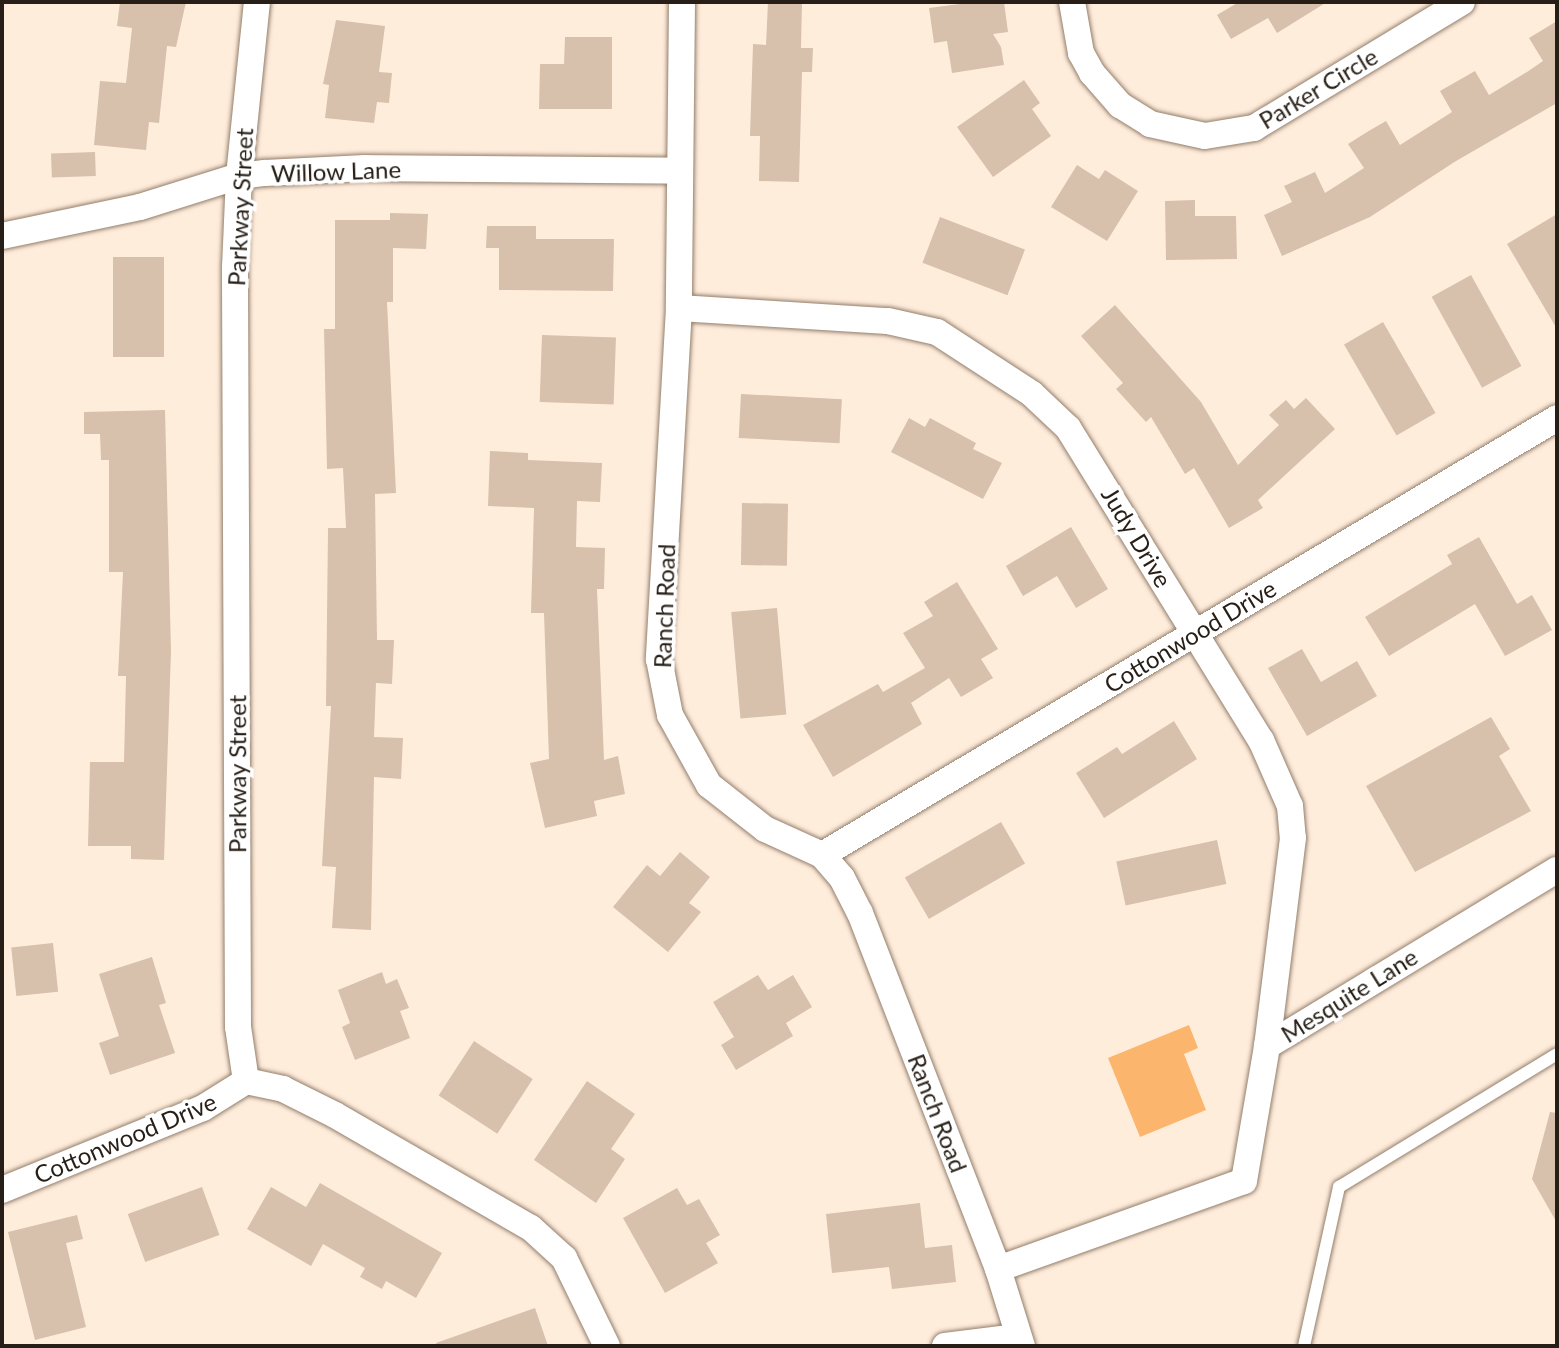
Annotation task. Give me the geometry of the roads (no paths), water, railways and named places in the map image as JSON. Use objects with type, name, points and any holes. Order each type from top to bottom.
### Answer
[{"type":"street","name":"Parkway Street","points":[[246,1081],[238,1027],[235,267],[239,176],[257,2]]},
{"type":"street","name":"Ranch Road","points":[[682,2],[678,171],[679,308],[659,659],[670,715],[692,763],[723,799],[765,830],[822,855],[842,877],[860,913],[998,1269],[1019,1341]]},
{"type":"street","name":"Parker Circle","points":[[1072,2],[1081,53],[1092,73],[1120,105],[1150,124],[1205,136],[1254,128],[1462,2]]},
{"type":"street","name":"Willow Lane","points":[[2,236],[140,207],[239,176],[365,169],[678,171]]},
{"type":"street","name":"Judy Drive","points":[[679,308],[888,321],[937,332],[1032,394],[1068,428],[1261,740],[1290,806],[1293,838],[1267,1046]]},
{"type":"street","name":"Cottonwood Drive","points":[[822,855],[1557,418]]},
{"type":"street","name":"Mesquite Lane","points":[[998,1269],[1244,1181],[1267,1046],[1555,877]]},
{"type":"street","name":"Cottonwood Drive","points":[[2,1190],[204,1108],[246,1081]]},
{"type":"street","points":[[246,1081],[283,1089],[335,1115],[531,1228],[564,1258],[607,1346]]},
{"type":"street","points":[[945,1346],[1019,1341]]},
{"type":"lane","points":[[1304,1346],[1339,1186],[1557,1054]]}]
